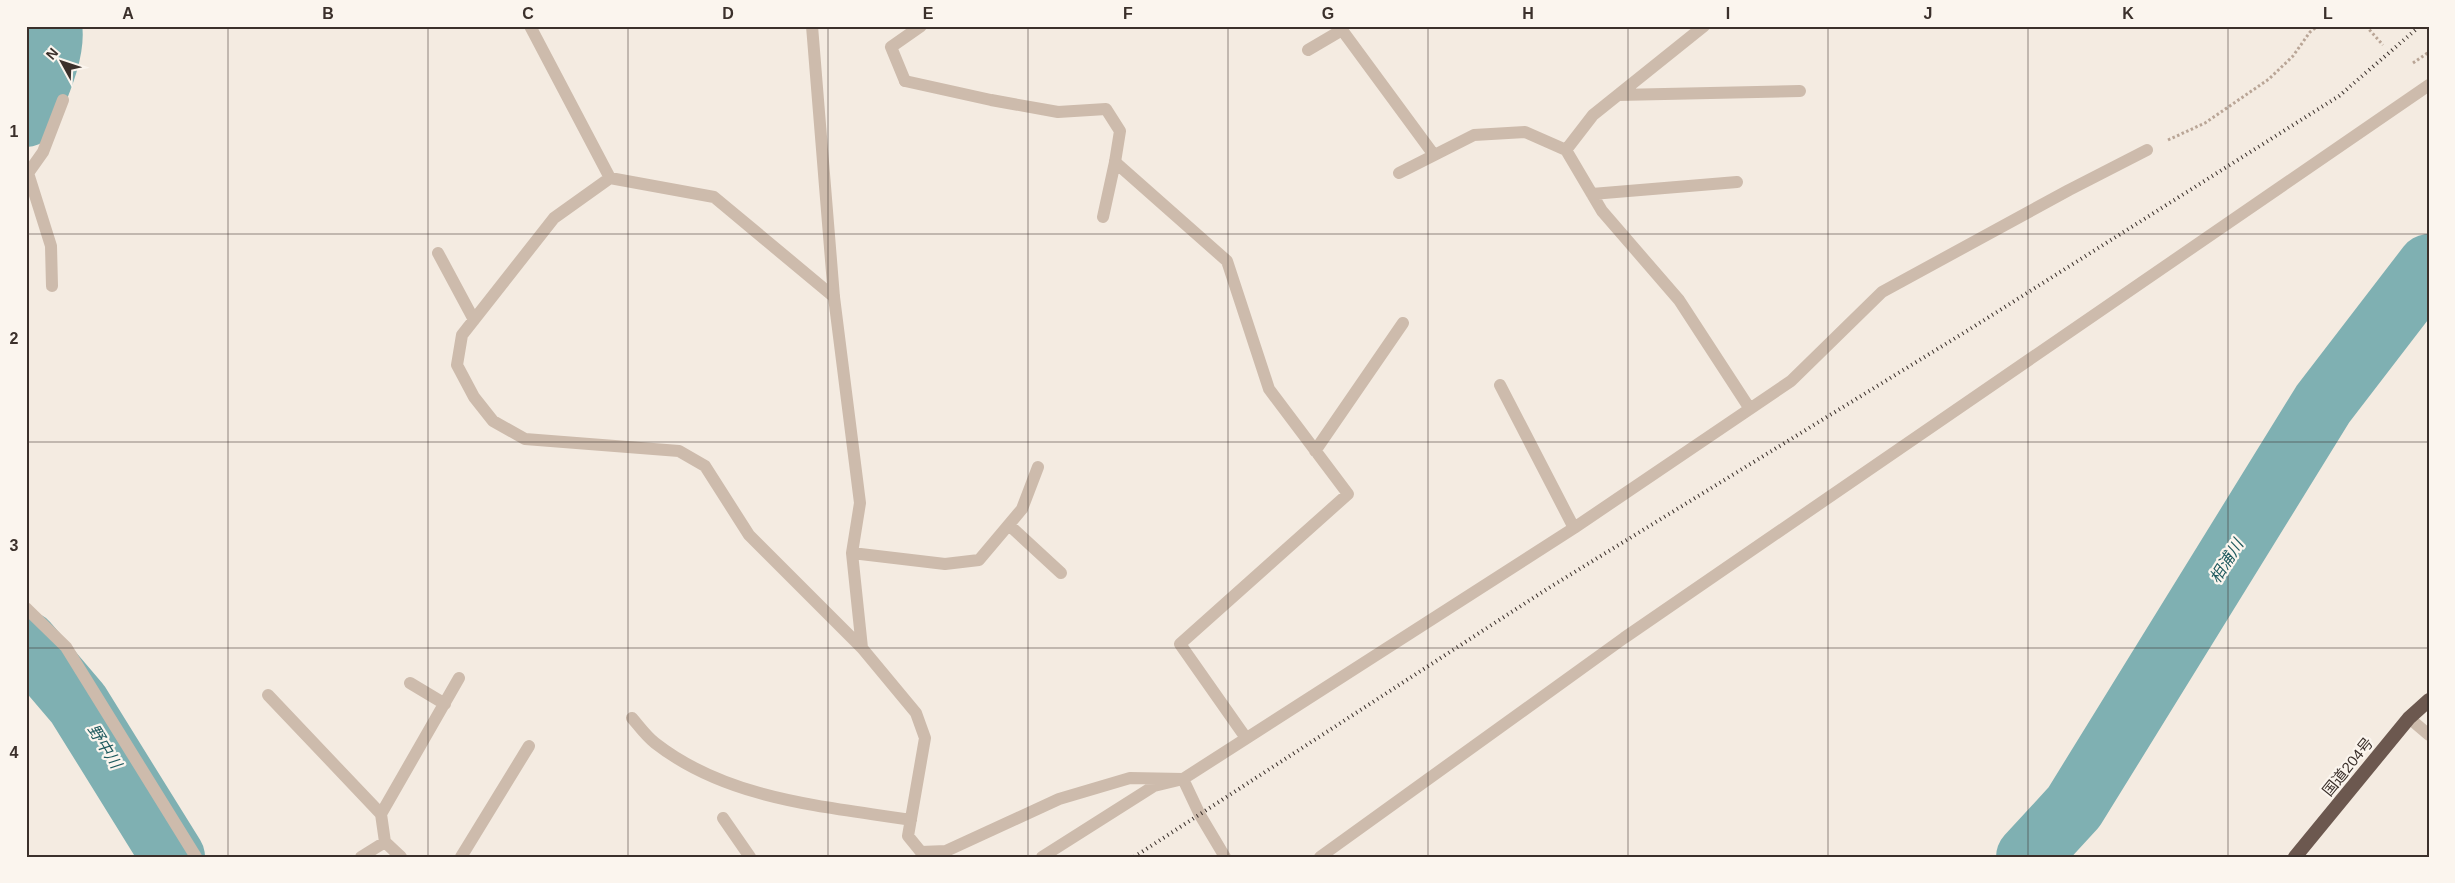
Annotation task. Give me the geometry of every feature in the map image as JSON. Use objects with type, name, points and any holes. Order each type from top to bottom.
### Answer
[{"type":"highway","name":"国道204号","points":[[2295,857],[2409,718],[2429,700]]},
{"type":"street","points":[[530,26],[610,178]]},
{"type":"street","points":[[812,26],[834,297],[860,503],[852,553],[862,648]]},
{"type":"street","points":[[921,26],[891,47],[905,81],[991,100],[1058,112],[1106,109],[1120,131],[1103,217]]},
{"type":"street","points":[[1566,150],[1593,115],[1704,26]]},
{"type":"street","points":[[1308,50],[1343,28],[1434,155]]},
{"type":"street","points":[[1320,857],[1624,638],[2429,85]]},
{"type":"street","points":[[1618,95],[1800,91]]},
{"type":"street","points":[[52,286],[51,246],[27,174],[43,152],[63,100]]},
{"type":"street","points":[[1399,173],[1474,135],[1525,132],[1566,150],[1602,211],[1679,300],[1750,409]]},
{"type":"street","points":[[1042,857],[1154,786],[1183,779],[1574,528],[1791,381],[1882,292],[2069,190],[2147,150]]},
{"type":"street","points":[[1115,162],[1228,261],[1269,390],[1348,494],[1180,644],[1246,738]]},
{"type":"street","points":[[834,297],[714,197],[610,178],[554,218],[462,335],[458,365],[474,397],[494,420],[525,439],[678,451],[705,466],[749,535],[862,648],[916,714],[925,738],[908,836],[921,852],[946,851],[1059,799],[1130,778],[1183,779]]},
{"type":"street","points":[[1592,194],[1737,182]]},
{"type":"street","points":[[438,253],[474,320]]},
{"type":"street","points":[[1315,451],[1402,323]]},
{"type":"street","points":[[1500,385],[1574,528]]},
{"type":"street","points":[[852,553],[945,564],[979,560],[1022,509],[1038,467]]},
{"type":"street","points":[[1009,525],[1061,573]]},
{"type":"street","points":[[26,608],[66,647],[196,857]]},
{"type":"street","points":[[381,814],[460,678]]},
{"type":"street","points":[[410,683],[445,704]]},
{"type":"street","points":[[268,695],[381,814],[385,842],[401,857]]},
{"type":"street","points":[[632,718],[654,743],[710,776],[777,799],[911,820]]},
{"type":"street","points":[[2409,718],[2429,735]]},
{"type":"street","points":[[461,857],[529,746]]},
{"type":"street","points":[[1183,779],[1200,815],[1225,857]]},
{"type":"street","points":[[723,818],[750,857]]},
{"type":"street","points":[[361,857],[385,842]]},
{"type":"path","points":[[2147,150],[2205,123],[2269,79],[2293,56],[2310,32],[2318,26]]},
{"type":"path","points":[[2366,26],[2383,45]]},
{"type":"waterway","name":"野中川","points":[[26,115],[47,59],[50,47],[50,26]]},
{"type":"waterway","name":"相浦川","points":[[2028,857],[2074,807],[2323,404],[2429,266]]},
{"type":"waterway","name":"野中川","points":[[26,643],[78,704],[173,857]]},
{"type":"railway","points":[[1134,857],[1547,589],[1970,329],[2339,96],[2420,26]]}]
